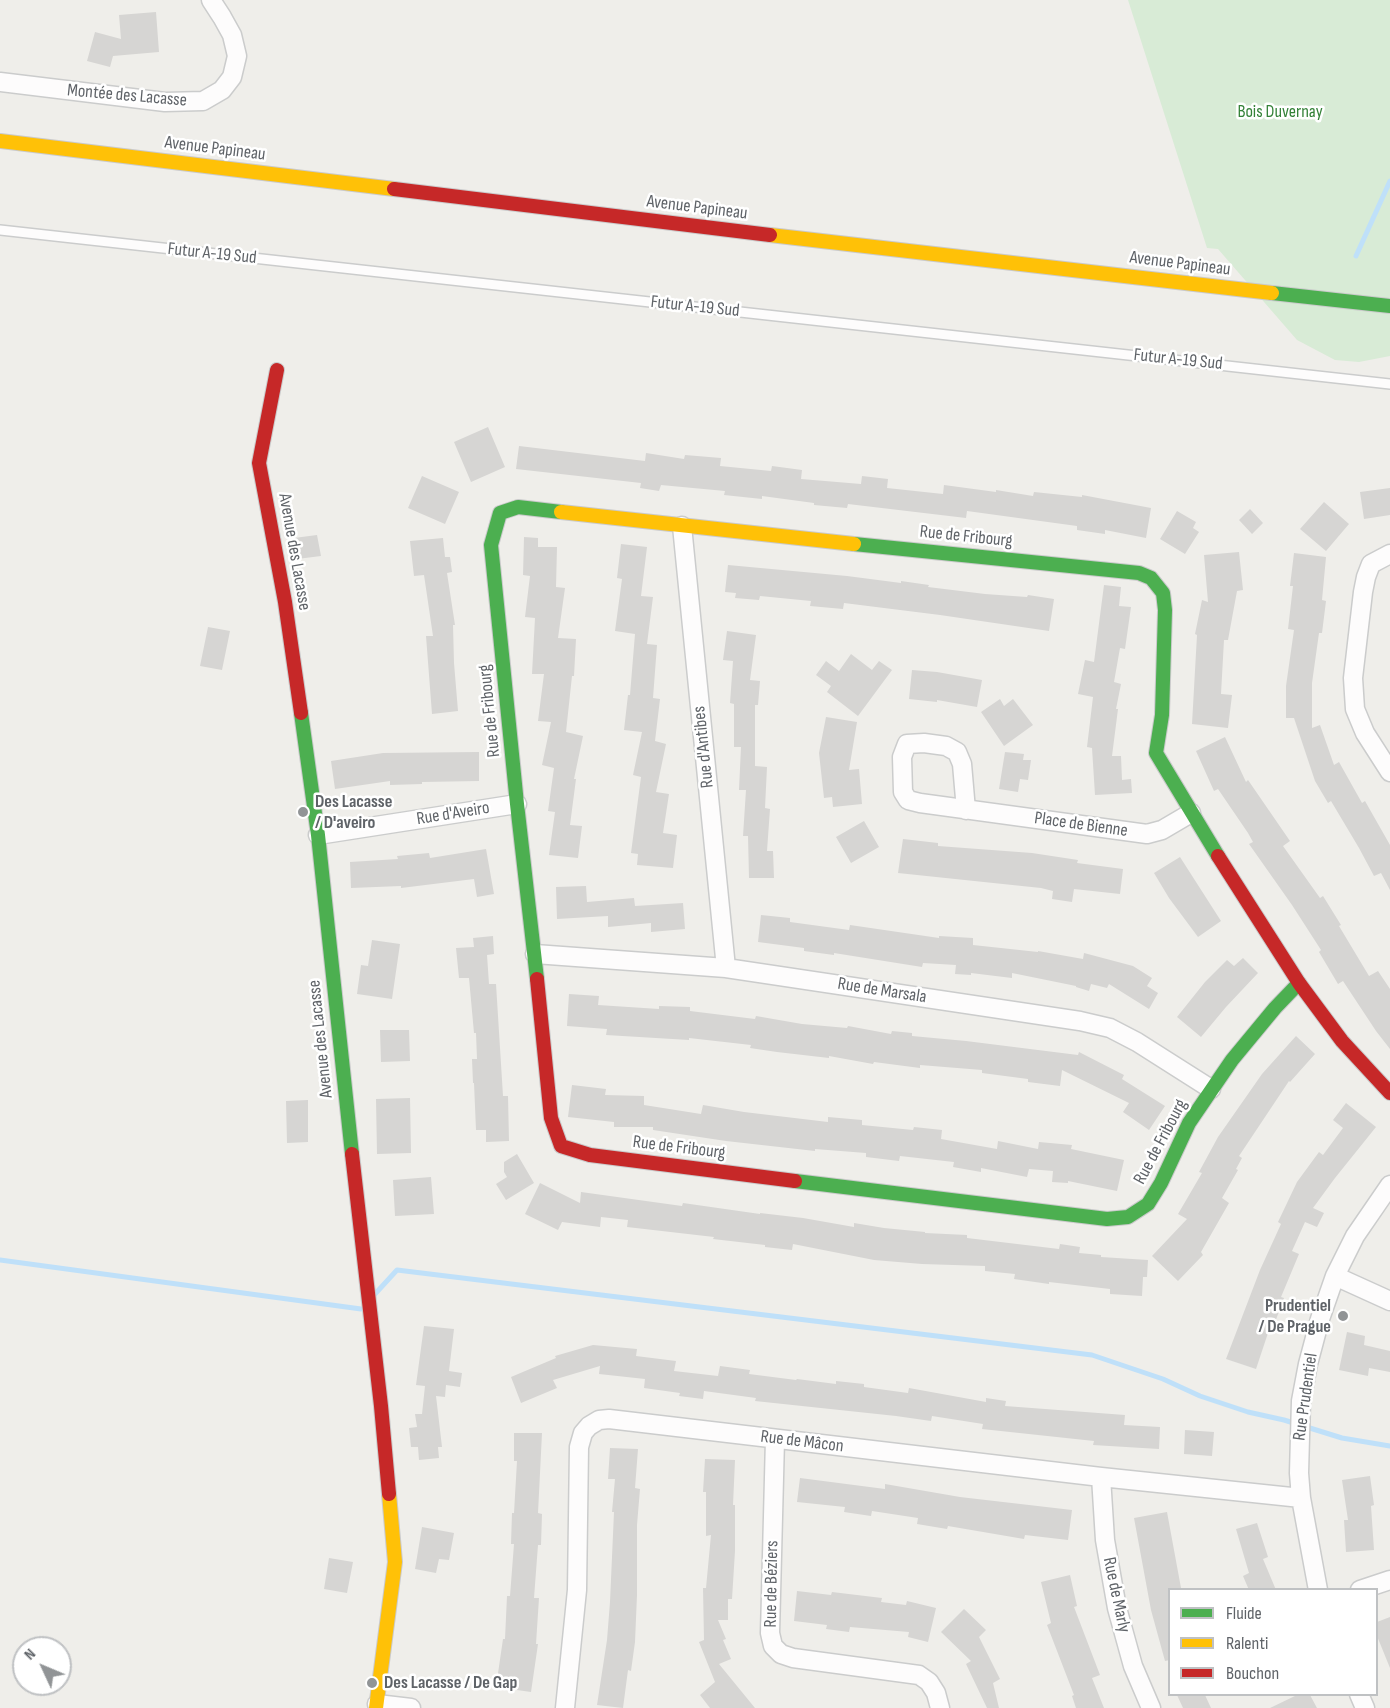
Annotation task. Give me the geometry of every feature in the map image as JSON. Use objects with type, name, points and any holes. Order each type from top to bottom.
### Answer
[{"type":"main road","name":"Avenue Papineau","points":[[0,141],[828,242],[1390,306]]},
{"type":"main road","name":"Avenue des Lacasse","points":[[277,370],[259,463],[285,602],[318,835],[381,1406],[395,1562],[377,1706]]},
{"type":"main road","name":"Rue de Fribourg","points":[[1299,983],[1252,1034],[1211,1089],[1190,1123],[1161,1183],[1148,1204],[1128,1217],[1107,1219],[1054,1213],[590,1155],[561,1146],[551,1118],[491,545],[500,513],[518,507],[1139,573],[1151,579],[1163,593],[1165,610],[1162,715],[1156,753],[1191,813],[1299,983],[1342,1041],[1390,1093]]},
{"type":"street","name":"Montée des Lacasse","points":[[0,82],[165,102],[203,101],[222,90],[232,77],[237,56],[232,35],[211,0]]},
{"type":"street","name":"Rue d'Antibes","points":[[682,526],[726,968]]},
{"type":"street","points":[[1390,554],[1371,564],[1366,577],[1353,678],[1354,709],[1365,733],[1390,772]]},
{"type":"street","name":"Place de Bienne","points":[[966,810],[962,764],[957,752],[946,746],[924,743],[907,744],[902,757],[903,792],[908,800],[920,803],[966,810],[1147,834],[1162,830],[1191,813]]},
{"type":"street","name":"Rue d'Aveiro","points":[[318,835],[517,804]]},
{"type":"street","name":"Rue de Marsala","points":[[535,954],[726,968],[1080,1021],[1110,1028],[1137,1042],[1211,1089]]},
{"type":"street","name":"Rue Prudentiel","points":[[1318,1588],[1301,1498],[1299,1442],[1301,1401],[1320,1319],[1335,1276],[1355,1236],[1390,1185]]},
{"type":"street","points":[[1335,1276],[1390,1301]]},
{"type":"street","name":"Rue de Mâcon","points":[[566,1708],[577,1590],[579,1447],[583,1434],[589,1426],[599,1420],[609,1419],[1101,1478],[1301,1498]]},
{"type":"street","name":"Rue de Béziers","points":[[775,1439],[770,1633],[773,1646],[781,1654],[794,1658],[919,1675],[929,1682],[936,1693],[940,1708]]},
{"type":"street","name":"Rue de Marly","points":[[1101,1478],[1105,1540],[1117,1608],[1133,1666],[1151,1708]]},
{"type":"street","points":[[1366,1588],[1390,1580]]},
{"type":"street","points":[[377,1706],[411,1708]]},
{"type":"lane","name":"Futur A-19 Sud","points":[[0,230],[1390,384]]},
{"type":"green space","name":"Bois Duvernay","points":[[1128,0],[1390,0],[1390,356],[1359,362],[1335,360],[1297,340],[1218,249],[1207,248]]},
{"type":"building","points":[[156,12],[159,52],[113,56],[110,67],[87,61],[95,32],[121,39],[119,15]]},
{"type":"building","points":[[488,427],[505,467],[471,482],[454,442]]},
{"type":"building","points":[[519,446],[645,461],[646,453],[684,459],[685,455],[721,458],[720,466],[771,471],[772,466],[802,470],[801,479],[861,484],[862,476],[888,479],[887,488],[943,494],[944,485],[1033,496],[1034,492],[1082,497],[1082,495],[1151,508],[1146,538],[1105,530],[1105,534],[1077,530],[1077,526],[967,511],[966,518],[848,504],[847,508],[814,505],[814,503],[762,496],[762,499],[724,495],[725,491],[661,485],[659,491],[640,488],[641,483],[516,469]]},
{"type":"building","points":[[422,476],[459,492],[445,524],[408,508]]},
{"type":"building","points":[[1390,488],[1390,515],[1364,519],[1360,492]]},
{"type":"building","points":[[1324,502],[1349,524],[1326,551],[1300,529]]},
{"type":"building","points":[[1250,509],[1263,523],[1252,534],[1239,520]]},
{"type":"building","points":[[1177,511],[1196,522],[1193,528],[1199,532],[1185,554],[1160,539]]},
{"type":"building","points":[[317,535],[321,556],[297,559],[294,538]]},
{"type":"building","points":[[524,537],[538,538],[538,547],[557,547],[556,587],[565,588],[558,638],[576,639],[574,676],[572,676],[566,732],[583,736],[574,779],[576,779],[570,825],[582,826],[578,858],[549,855],[555,812],[548,811],[554,768],[542,765],[551,722],[538,721],[544,674],[532,674],[535,618],[525,617],[530,576],[523,575]]},
{"type":"building","points":[[443,538],[445,557],[450,557],[452,572],[447,573],[455,625],[453,625],[454,663],[458,711],[432,714],[426,636],[433,636],[424,575],[414,576],[410,541]]},
{"type":"building","points":[[621,544],[647,547],[641,596],[653,597],[647,644],[657,645],[653,698],[660,699],[655,741],[666,744],[656,792],[669,794],[663,833],[677,835],[673,868],[637,865],[638,854],[631,853],[641,777],[633,775],[642,732],[624,730],[628,695],[630,695],[635,634],[615,631],[622,579],[617,578]]},
{"type":"building","points":[[1239,552],[1243,590],[1237,591],[1228,640],[1224,640],[1221,694],[1232,695],[1228,728],[1192,724],[1197,635],[1195,634],[1202,600],[1208,602],[1204,555]]},
{"type":"building","points":[[1294,553],[1326,557],[1322,600],[1326,601],[1312,683],[1312,728],[1320,725],[1334,765],[1339,762],[1362,803],[1365,801],[1390,845],[1390,890],[1381,873],[1374,876],[1331,801],[1328,803],[1315,781],[1294,718],[1286,718],[1286,686],[1294,630],[1288,629]]},
{"type":"building","points":[[728,565],[901,583],[901,581],[985,594],[1027,597],[1028,595],[1054,599],[1049,631],[844,603],[843,609],[810,606],[811,601],[760,596],[759,600],[735,598],[736,593],[725,592]]},
{"type":"building","points":[[1104,585],[1121,587],[1119,606],[1131,607],[1125,649],[1120,648],[1114,682],[1121,684],[1116,709],[1118,709],[1112,756],[1121,756],[1122,780],[1131,779],[1132,793],[1095,795],[1092,748],[1087,747],[1093,697],[1078,694],[1085,660],[1094,662]]},
{"type":"building","points":[[208,627],[230,631],[222,670],[200,666]]},
{"type":"building","points":[[727,631],[756,635],[750,680],[760,681],[758,705],[755,705],[755,766],[767,767],[765,808],[770,809],[767,851],[773,851],[774,878],[749,878],[748,836],[743,836],[746,790],[739,790],[741,747],[734,747],[734,704],[730,703],[733,661],[723,660]]},
{"type":"building","points":[[851,654],[872,670],[879,661],[892,670],[858,716],[827,692],[831,686],[816,675],[826,661],[839,671]]},
{"type":"building","points":[[912,670],[982,680],[977,707],[937,700],[937,702],[909,699]]},
{"type":"building","points":[[1000,699],[1004,706],[1013,699],[1033,725],[1004,746],[981,712]]},
{"type":"building","points":[[826,717],[857,722],[849,770],[859,769],[862,804],[833,807],[832,797],[824,798],[819,753]]},
{"type":"building","points":[[1225,737],[1246,782],[1248,780],[1290,841],[1283,846],[1320,898],[1323,896],[1369,976],[1378,971],[1390,989],[1390,1049],[1343,981],[1338,984],[1319,952],[1321,950],[1249,844],[1253,842],[1248,833],[1218,789],[1214,791],[1196,751]]},
{"type":"building","points":[[479,752],[479,781],[390,785],[390,781],[335,789],[331,761],[383,753]]},
{"type":"building","points":[[1005,752],[1024,754],[1023,760],[1031,760],[1028,780],[1020,779],[1018,792],[999,789]]},
{"type":"building","points":[[864,821],[879,847],[851,863],[836,837]]},
{"type":"building","points":[[903,839],[938,843],[938,846],[1032,853],[1078,860],[1077,863],[1123,869],[1120,894],[1074,889],[1072,902],[1052,899],[1053,891],[1041,888],[898,873]]},
{"type":"building","points":[[486,849],[494,894],[477,897],[474,879],[401,888],[401,886],[351,888],[350,862],[398,859],[397,856],[429,853],[430,858]]},
{"type":"building","points":[[1180,857],[1221,921],[1198,937],[1169,898],[1154,873]]},
{"type":"building","points":[[586,886],[587,902],[634,898],[635,906],[683,903],[685,929],[651,932],[651,923],[608,927],[608,916],[557,919],[556,887]]},
{"type":"building","points":[[761,915],[790,918],[790,922],[849,930],[850,925],[939,938],[939,936],[973,938],[973,945],[1038,951],[1083,959],[1084,953],[1133,966],[1152,978],[1147,986],[1158,993],[1149,1009],[1109,984],[1107,988],[1091,984],[1089,991],[1076,986],[1012,973],[1012,978],[971,973],[971,975],[955,974],[956,965],[923,963],[922,967],[834,953],[834,955],[804,951],[804,948],[758,942]]},
{"type":"building","points":[[493,936],[494,954],[487,955],[489,984],[496,984],[503,1096],[508,1096],[509,1141],[486,1142],[486,1130],[476,1130],[472,1059],[477,1059],[476,1033],[474,1033],[469,978],[459,978],[456,948],[474,947],[473,938]]},
{"type":"building","points":[[372,940],[400,944],[392,999],[357,994],[361,965],[368,966]]},
{"type":"building","points":[[1243,958],[1258,973],[1201,1037],[1177,1017],[1205,982],[1227,960],[1234,966]]},
{"type":"building","points":[[569,994],[599,996],[598,1005],[659,1009],[659,1006],[690,1007],[690,1011],[755,1019],[756,1016],[802,1024],[847,1028],[848,1026],[891,1034],[892,1031],[912,1033],[912,1036],[1078,1055],[1079,1052],[1124,1075],[1122,1079],[1165,1106],[1149,1130],[1123,1112],[1129,1103],[1062,1070],[1060,1086],[982,1073],[982,1070],[920,1065],[920,1068],[874,1062],[873,1064],[689,1038],[689,1040],[606,1035],[607,1029],[567,1026]]},
{"type":"building","points":[[380,1030],[409,1030],[410,1061],[381,1062]]},
{"type":"building","points":[[1296,1036],[1315,1054],[1289,1081],[1239,1156],[1242,1158],[1236,1169],[1238,1170],[1222,1198],[1229,1203],[1201,1252],[1203,1255],[1178,1281],[1152,1256],[1187,1219],[1178,1214],[1202,1173],[1199,1172],[1218,1137],[1262,1074]]},
{"type":"building","points":[[572,1085],[606,1089],[605,1095],[644,1096],[644,1105],[701,1114],[703,1105],[828,1122],[828,1117],[862,1120],[862,1125],[913,1130],[914,1127],[942,1130],[941,1139],[997,1149],[998,1141],[1038,1149],[1039,1142],[1072,1145],[1071,1149],[1124,1160],[1117,1191],[1068,1181],[1068,1183],[1052,1182],[1053,1171],[1029,1169],[1027,1177],[981,1168],[981,1172],[953,1167],[954,1162],[900,1156],[899,1161],[866,1157],[866,1153],[815,1149],[815,1151],[726,1141],[653,1130],[653,1127],[614,1127],[614,1122],[568,1117]]},
{"type":"building","points":[[410,1098],[411,1153],[377,1154],[376,1099]]},
{"type":"building","points":[[308,1100],[308,1142],[287,1143],[286,1101]]},
{"type":"building","points":[[1346,1103],[1376,1127],[1313,1208],[1324,1213],[1317,1227],[1305,1222],[1292,1251],[1299,1254],[1281,1297],[1284,1298],[1274,1325],[1271,1324],[1256,1369],[1226,1359],[1260,1270],[1281,1224],[1278,1222],[1297,1182],[1319,1152],[1323,1155],[1343,1128],[1333,1120]]},
{"type":"building","points":[[517,1154],[534,1183],[506,1200],[496,1184],[507,1177],[504,1172],[504,1162]]},
{"type":"building","points":[[431,1177],[434,1214],[395,1216],[393,1180]]},
{"type":"building","points":[[540,1183],[580,1203],[581,1192],[682,1206],[683,1203],[803,1218],[854,1227],[854,1223],[925,1233],[967,1235],[967,1238],[1059,1249],[1060,1244],[1080,1247],[1079,1253],[1148,1260],[1147,1277],[1143,1277],[1142,1296],[1110,1294],[1110,1289],[1014,1279],[1015,1274],[985,1271],[985,1266],[874,1260],[793,1244],[792,1250],[765,1247],[765,1245],[713,1239],[714,1237],[627,1227],[628,1220],[601,1217],[600,1227],[562,1222],[558,1230],[525,1214]]},
{"type":"building","points":[[424,1326],[454,1329],[449,1371],[462,1373],[460,1387],[446,1385],[445,1397],[436,1396],[442,1447],[438,1447],[439,1458],[419,1460],[418,1447],[411,1447],[409,1428],[417,1427],[415,1414],[422,1414],[425,1386],[416,1385]]},
{"type":"building","points":[[1347,1332],[1365,1336],[1364,1345],[1390,1351],[1390,1372],[1369,1368],[1368,1376],[1339,1370]]},
{"type":"building","points":[[593,1345],[637,1349],[636,1356],[676,1361],[674,1371],[718,1376],[720,1366],[750,1370],[749,1374],[796,1380],[864,1384],[864,1387],[908,1393],[909,1388],[986,1402],[986,1398],[1006,1401],[1005,1406],[1125,1415],[1124,1425],[1160,1427],[1159,1449],[1093,1445],[1094,1441],[982,1429],[983,1424],[932,1416],[931,1421],[755,1401],[756,1398],[704,1391],[703,1399],[679,1396],[680,1393],[644,1388],[645,1379],[599,1374],[600,1366],[553,1380],[557,1388],[521,1403],[511,1377],[556,1358],[555,1356]]},
{"type":"building","points":[[1185,1430],[1214,1432],[1212,1456],[1184,1454]]},
{"type":"building","points":[[514,1433],[542,1433],[538,1513],[542,1514],[541,1545],[538,1545],[534,1598],[539,1598],[536,1644],[538,1644],[531,1692],[496,1687],[503,1639],[505,1639],[507,1596],[510,1596],[514,1544],[511,1544],[512,1513],[514,1513],[517,1461],[514,1461]]},
{"type":"building","points":[[610,1448],[638,1449],[635,1488],[640,1489],[637,1525],[635,1642],[631,1671],[628,1670],[623,1708],[597,1705],[610,1602],[615,1479],[608,1479]]},
{"type":"building","points":[[705,1459],[735,1460],[733,1505],[735,1505],[735,1551],[732,1599],[728,1599],[728,1620],[718,1620],[731,1659],[719,1664],[755,1708],[710,1708],[700,1695],[715,1682],[699,1642],[704,1640],[703,1588],[706,1588],[711,1535],[706,1536],[706,1492],[703,1492]]},
{"type":"building","points":[[1370,1476],[1374,1505],[1371,1506],[1374,1550],[1346,1552],[1344,1520],[1348,1520],[1342,1480]]},
{"type":"building","points":[[800,1478],[885,1489],[885,1484],[960,1497],[1072,1510],[1068,1540],[1025,1535],[1024,1539],[948,1526],[947,1529],[917,1524],[918,1518],[872,1511],[871,1516],[844,1512],[845,1507],[797,1502]]},
{"type":"building","points":[[1167,1512],[1181,1588],[1168,1588],[1168,1660],[1165,1661],[1151,1610],[1134,1518]]},
{"type":"building","points":[[1257,1523],[1268,1557],[1263,1559],[1275,1588],[1248,1588],[1243,1576],[1249,1573],[1236,1529]]},
{"type":"building","points":[[422,1527],[454,1533],[449,1560],[439,1559],[436,1573],[415,1569]]},
{"type":"building","points":[[329,1558],[353,1562],[347,1593],[324,1589]]},
{"type":"building","points":[[1070,1575],[1077,1606],[1074,1607],[1100,1675],[1092,1678],[1104,1708],[1076,1708],[1072,1696],[1074,1695],[1047,1625],[1051,1623],[1041,1582]]},
{"type":"building","points":[[797,1591],[831,1595],[832,1592],[882,1598],[881,1602],[906,1605],[907,1601],[936,1608],[928,1642],[908,1637],[909,1632],[850,1627],[849,1632],[826,1629],[827,1625],[794,1621]]},
{"type":"building","points":[[964,1609],[986,1630],[979,1637],[1000,1679],[993,1683],[999,1708],[987,1708],[966,1664],[971,1661],[941,1632]]},
{"type":"building","points":[[1390,1617],[1390,1668],[1378,1638],[1378,1622]]},
{"type":"building","points":[[1177,1696],[1205,1696],[1211,1708],[1183,1708]]},
{"type":"building","points":[[1295,1696],[1311,1696],[1317,1708],[1270,1708]]},
{"type":"waterway","points":[[1356,256],[1390,181]]},
{"type":"waterway","points":[[0,1260],[361,1309]]},
{"type":"waterway","points":[[375,1294],[397,1270],[1092,1355],[1163,1379],[1200,1396],[1248,1412],[1284,1420],[1342,1438],[1390,1446]]},
{"type":"traffic: fast","points":[[1272,293],[1390,306]]},
{"type":"traffic: fast","points":[[537,979],[491,545],[500,513],[518,507],[561,512]]},
{"type":"traffic: fast","points":[[854,544],[1139,573],[1151,578],[1163,593],[1165,610],[1162,715],[1156,753],[1218,856]]},
{"type":"traffic: fast","points":[[301,713],[318,835],[352,1154]]},
{"type":"traffic: fast","points":[[795,1181],[1107,1219],[1128,1217],[1148,1204],[1161,1183],[1189,1123],[1232,1060],[1299,983]]},
{"type":"traffic: slow","points":[[0,141],[394,189]]},
{"type":"traffic: slow","points":[[770,235],[1272,293]]},
{"type":"traffic: slow","points":[[561,512],[854,544]]},
{"type":"traffic: slow","points":[[376,1708],[395,1562],[389,1494]]},
{"type":"traffic: jam","points":[[394,189],[770,235]]},
{"type":"traffic: jam","points":[[277,370],[259,463],[285,602],[301,713]]},
{"type":"traffic: jam","points":[[1218,856],[1299,983],[1342,1041],[1390,1093]]},
{"type":"traffic: jam","points":[[537,979],[551,1118],[561,1146],[590,1155],[795,1181]]},
{"type":"traffic: jam","points":[[352,1154],[389,1494]]},
{"type":"place","name":"Des Lacasse / D'aveiro","points":[[303,812]]},
{"type":"place","name":"Prudentiel / De Prague","points":[[1343,1316]]},
{"type":"place","name":"Des Lacasse / De Gap","points":[[372,1683]]}]
